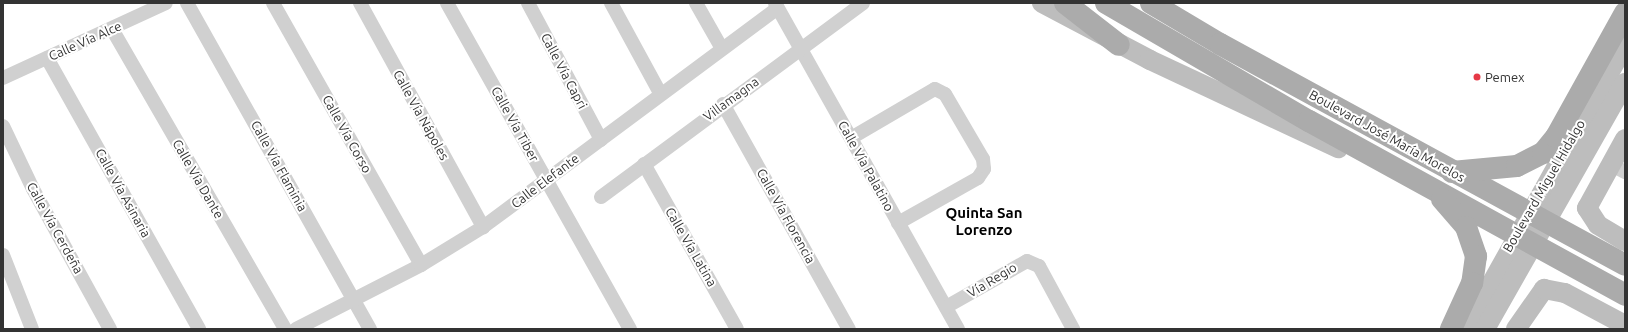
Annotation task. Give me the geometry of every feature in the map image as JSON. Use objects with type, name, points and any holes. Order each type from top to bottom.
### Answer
[{"type":"main road","points":[[1065,3],[1118,45]]},
{"type":"main road","name":"Boulevard José María Morelos","points":[[1106,3],[1432,188],[1625,295]]},
{"type":"main road","name":"Boulevard José María Morelos","points":[[1151,3],[1452,172],[1619,260]]},
{"type":"main road","points":[[1452,172],[1517,166],[1542,153],[1556,137],[1625,13]]},
{"type":"main road","points":[[1432,188],[1466,227],[1476,256],[1472,284],[1451,329]]},
{"type":"main road","points":[[1575,267],[1625,307]]},
{"type":"street","name":"Calle Vía Alce","points":[[3,78],[166,3]]},
{"type":"street","name":"Calle Vía Flaminia","points":[[187,3],[370,329]]},
{"type":"street","name":"Calle Vía Corso","points":[[273,3],[420,264]]},
{"type":"street","name":"Calle Vía Nápoles","points":[[360,3],[483,227]]},
{"type":"street","name":"Calle Vía Tiber","points":[[446,3],[630,329]]},
{"type":"street","name":"Calle Vía Capri","points":[[528,3],[601,140]]},
{"type":"street","points":[[611,3],[660,93]]},
{"type":"street","points":[[696,3],[721,47]]},
{"type":"street","name":"Villamagna","points":[[601,197],[723,104],[863,3]]},
{"type":"street","name":"Boulevard José María Morelos","points":[[1042,3],[1118,45],[1432,188]]},
{"type":"street","name":"Calle Elefante","points":[[296,329],[420,264],[483,227],[601,140],[776,5]]},
{"type":"street","name":"Calle Vía Palatino","points":[[776,5],[958,329]]},
{"type":"street","name":"Calle Vía Dante","points":[[112,29],[285,329]]},
{"type":"street","name":"Boulevard Miguel Hidalgo","points":[[1466,329],[1511,263],[1549,194],[1625,44]]},
{"type":"street","name":"Calle Vía Asinaria","points":[[47,58],[199,329]]},
{"type":"street","name":"Boulevard Miguel Hidalgo","points":[[1549,194],[1625,83]]},
{"type":"street","points":[[851,138],[935,89],[945,94],[983,159],[984,169],[978,178],[898,223]]},
{"type":"street","name":"Calle Vía Florencia","points":[[723,104],[846,328]]},
{"type":"street","name":"Calle Vía Cerdeña","points":[[3,126],[33,189],[110,329]]},
{"type":"street","points":[[1625,139],[1618,168],[1587,208],[1598,225],[1625,241]]},
{"type":"street","name":"Calle Vía Latina","points":[[644,164],[737,329]]},
{"type":"street","points":[[3,255],[32,329]]},
{"type":"street","name":"Vía Regio","points":[[946,307],[1027,261],[1039,266],[1073,329]]},
{"type":"street","name":"Boulevard Miguel Hidalgo","points":[[1485,329],[1511,263]]},
{"type":"street","points":[[1516,329],[1544,289],[1565,293],[1625,325]]},
{"type":"place","name":"Pemex","points":[[1477,77]]},
{"type":"district","name":"Quinta San Lorenzo","points":[[984,220]]}]
